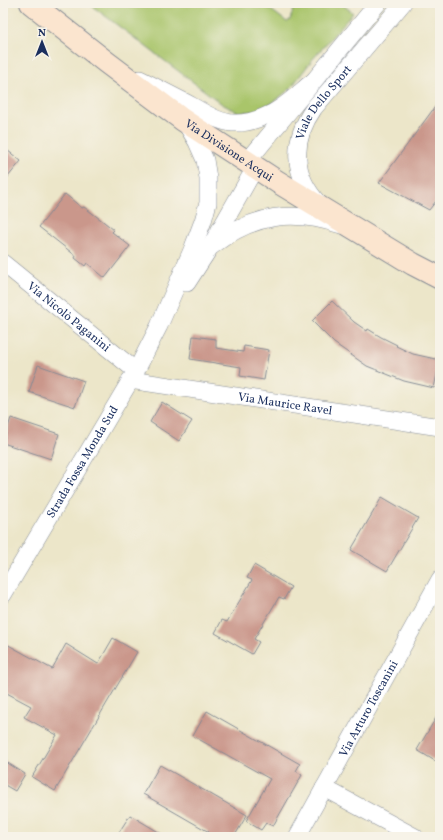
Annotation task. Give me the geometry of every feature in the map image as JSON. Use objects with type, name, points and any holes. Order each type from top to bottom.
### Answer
[{"type":"main road","name":"Via Divisione Acqui","points":[[31,3],[183,120],[251,165],[327,212],[413,264],[440,278]]},
{"type":"street","name":"Viale Dello Sport","points":[[251,165],[311,83],[378,3]]},
{"type":"street","name":"Viale Dello Sport","points":[[327,212],[311,195],[300,173],[298,165],[301,130],[306,119],[314,108],[403,3]]},
{"type":"street","name":"Viale Dello Sport","points":[[106,62],[171,95],[206,115],[226,123],[235,124],[273,113],[311,83]]},
{"type":"street","name":"Strada Fossa Monda Sud","points":[[3,595],[133,375],[159,326],[203,221],[208,203],[208,178],[205,160],[197,142],[183,120]]},
{"type":"street","name":"Strada Fossa Monda Sud","points":[[159,326],[209,249],[251,165]]},
{"type":"street","points":[[209,249],[220,240],[243,226],[264,219],[281,216],[313,218],[335,223],[361,232]]},
{"type":"street","name":"Via Nicolò Paganini","points":[[3,263],[133,375]]},
{"type":"street","name":"Via Maurice Ravel","points":[[133,375],[440,426]]},
{"type":"street","name":"Via Arturo Toscanini","points":[[297,837],[440,579]]},
{"type":"street","points":[[324,788],[415,837]]},
{"type":"green space","points":[[88,3],[262,3],[287,22],[290,20],[293,10],[301,3],[341,3],[353,13],[312,60],[290,89],[262,111],[237,112],[222,104]]},
{"type":"building","points":[[440,100],[440,196],[429,210],[379,183]]},
{"type":"building","points":[[3,147],[21,161],[3,183]]},
{"type":"building","points":[[65,194],[82,208],[84,207],[114,230],[112,232],[130,246],[105,278],[87,263],[85,266],[75,258],[76,256],[39,227]]},
{"type":"building","points":[[332,301],[354,322],[367,331],[368,329],[397,345],[396,346],[413,354],[440,360],[434,388],[404,381],[367,366],[334,343],[312,321]]},
{"type":"building","points":[[193,336],[216,339],[216,348],[243,352],[244,346],[269,350],[264,380],[240,376],[241,367],[190,359]]},
{"type":"building","points":[[38,365],[84,381],[75,407],[29,392]]},
{"type":"building","points":[[162,402],[192,421],[179,441],[150,422]]},
{"type":"building","points":[[11,418],[59,434],[51,459],[3,443]]},
{"type":"building","points":[[382,497],[418,518],[387,571],[351,550]]},
{"type":"building","points":[[254,565],[291,587],[284,599],[279,597],[254,639],[259,642],[252,654],[215,633],[222,620],[227,622],[252,580],[247,578]]},
{"type":"building","points":[[113,638],[137,652],[55,791],[32,777],[57,735],[24,717],[31,706],[3,691],[3,642],[52,669],[66,644],[98,664]]},
{"type":"building","points":[[207,711],[300,764],[296,771],[302,775],[273,826],[266,823],[261,830],[246,821],[270,779],[193,736]]},
{"type":"building","points":[[440,711],[440,764],[417,750]]},
{"type":"building","points":[[3,760],[25,774],[15,791],[3,784]]},
{"type":"building","points":[[160,765],[247,815],[234,837],[207,837],[209,832],[143,794]]},
{"type":"building","points":[[130,815],[167,837],[116,837]]}]
